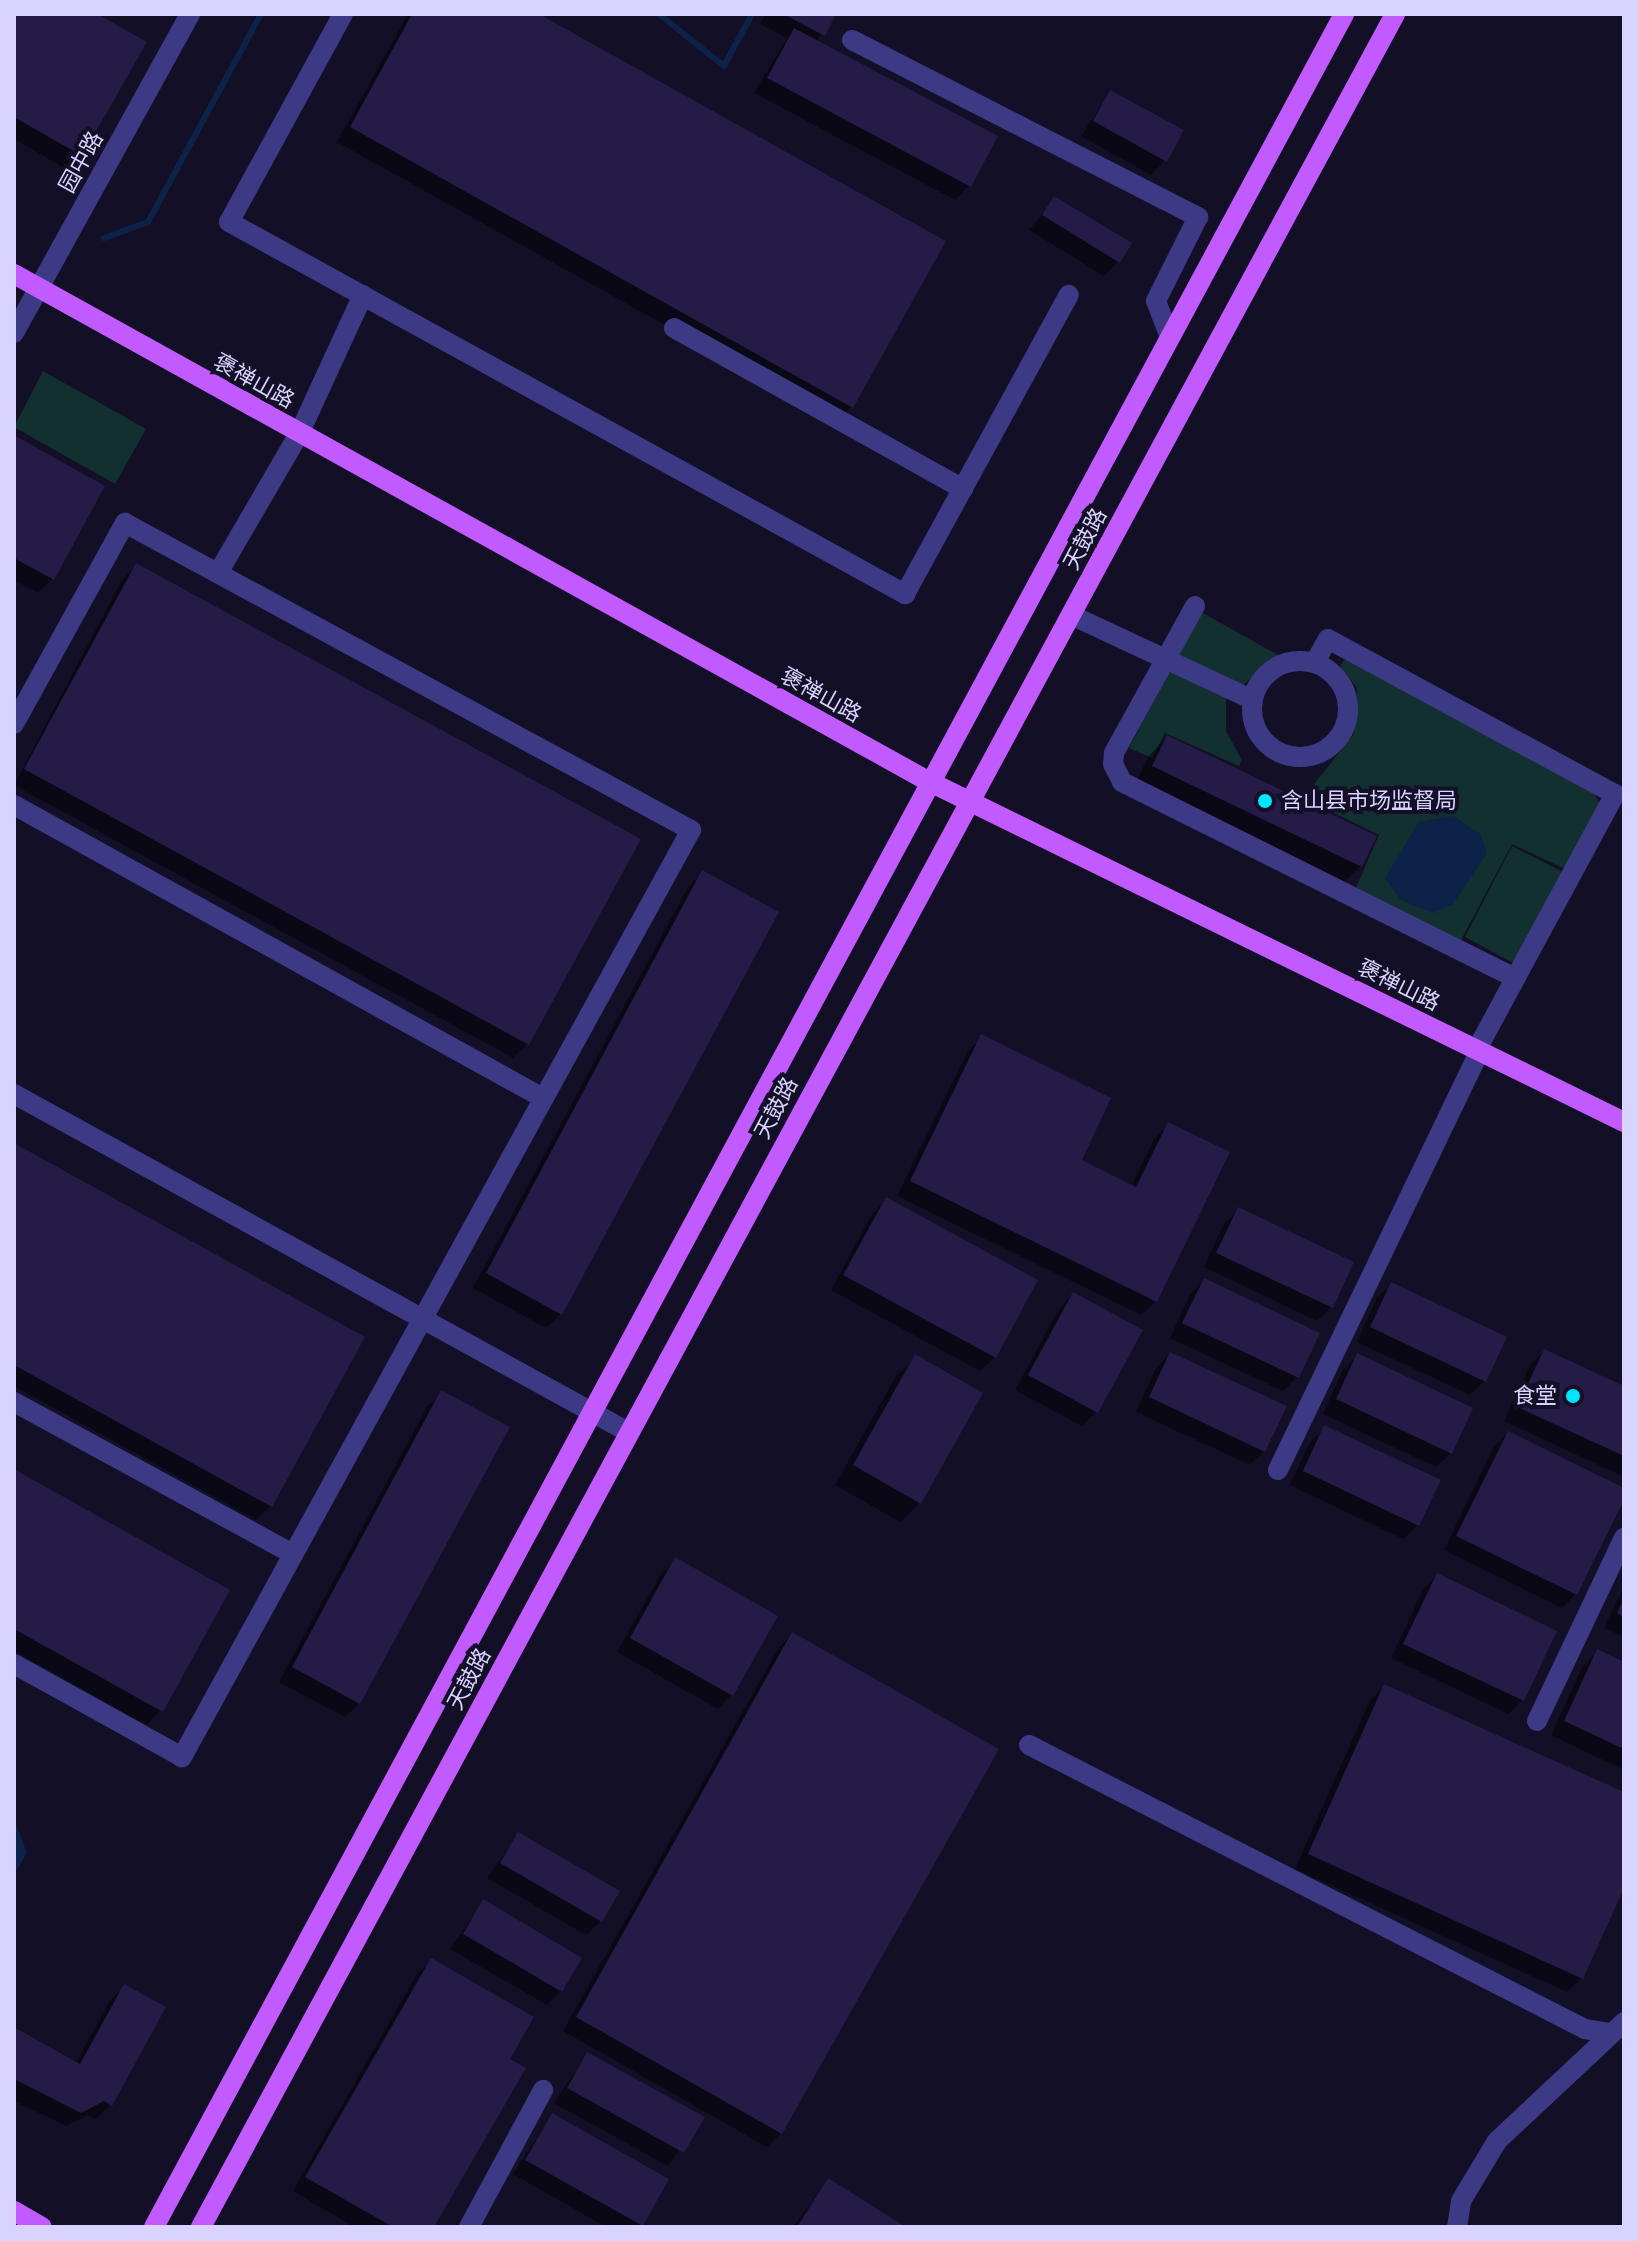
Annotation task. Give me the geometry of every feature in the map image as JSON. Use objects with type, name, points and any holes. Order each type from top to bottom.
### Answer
[{"type":"main road","name":"天鼓路","points":[[154,2227],[593,1412],[928,781],[1344,14]]},
{"type":"main road","name":"天鼓路","points":[[201,2227],[1395,14]]},
{"type":"main road","name":"褒禅山路","points":[[14,274],[928,781],[1624,1122]]},
{"type":"main road","points":[[14,2211],[42,2227]]},
{"type":"street","name":"园中路","points":[[14,333],[190,14]]},
{"type":"street","points":[[343,14],[229,222],[905,594],[1069,295]]},
{"type":"street","points":[[852,40],[1198,217],[1156,301],[1170,337]]},
{"type":"street","points":[[218,573],[299,434],[363,295]]},
{"type":"street","points":[[674,328],[963,489]]},
{"type":"street","points":[[14,724],[125,523],[691,830],[182,1757],[14,1664]]},
{"type":"street","points":[[1195,606],[1114,753],[1113,764],[1122,782],[1515,978]]},
{"type":"street","points":[[1071,615],[1253,700]]},
{"type":"street","points":[[1278,1470],[1479,1050],[1615,794],[1328,639],[1315,662]]},
{"type":"street","points":[[1299,660],[1315,662],[1329,670],[1347,695],[1346,726],[1326,750],[1297,757],[1268,744],[1258,731],[1253,700],[1258,685],[1276,668],[1299,660]]},
{"type":"street","points":[[14,805],[543,1098]]},
{"type":"street","points":[[14,1094],[628,1432]]},
{"type":"street","points":[[14,1402],[293,1554]]},
{"type":"street","points":[[1537,1721],[1624,1538]]},
{"type":"street","points":[[1029,1745],[1585,2029],[1617,2027]]},
{"type":"street","points":[[1457,2227],[1466,2190],[1497,2141],[1617,2027]]},
{"type":"street","points":[[469,2227],[543,2090]]},
{"type":"green space","points":[[43,371],[146,429],[115,484],[14,427]]},
{"type":"green space","points":[[1201,612],[1278,655],[1242,686],[1179,655]]},
{"type":"green space","points":[[1346,658],[1592,790],[1602,806],[1565,869],[1512,844],[1461,940],[1354,892],[1379,835],[1303,798],[1354,734],[1357,688],[1340,666]]},
{"type":"green space","points":[[1170,671],[1226,698],[1226,731],[1242,760],[1239,766],[1165,733],[1152,758],[1129,748]]},
{"type":"green space","points":[[1512,846],[1565,873],[1517,965],[1465,937]]},
{"type":"water","points":[[1454,816],[1480,834],[1487,853],[1453,904],[1433,913],[1401,900],[1385,878],[1419,822]]},
{"type":"water","points":[[14,1819],[27,1853],[14,1875]]},
{"type":"building","points":[[14,14],[97,14],[147,42],[82,156],[14,117]]},
{"type":"building","points":[[412,14],[539,14],[946,241],[853,408],[350,127]]},
{"type":"building","points":[[783,14],[836,14],[825,36]]},
{"type":"building","points":[[794,28],[998,136],[971,187],[767,78]]},
{"type":"building","points":[[1110,90],[1184,130],[1167,162],[1093,121]]},
{"type":"building","points":[[1054,196],[1132,243],[1120,263],[1042,215]]},
{"type":"building","points":[[14,435],[105,486],[54,580],[14,558]]},
{"type":"building","points":[[136,563],[641,839],[529,1045],[24,769]]},
{"type":"building","name":"含山县市场监督局","points":[[1167,735],[1377,836],[1362,867],[1152,766]]},
{"type":"building","points":[[702,870],[779,912],[562,1315],[486,1273]]},
{"type":"building","points":[[981,1034],[1111,1098],[1082,1160],[1136,1187],[1168,1122],[1230,1152],[1157,1302],[910,1181]]},
{"type":"building","points":[[14,1143],[365,1337],[272,1507],[14,1365]]},
{"type":"building","points":[[886,1197],[1038,1280],[996,1358],[843,1275]]},
{"type":"building","points":[[1238,1207],[1354,1262],[1333,1308],[1216,1253]]},
{"type":"building","points":[[1204,1278],[1320,1333],[1299,1378],[1182,1323]]},
{"type":"building","points":[[1391,1282],[1507,1337],[1486,1382],[1370,1327]]},
{"type":"building","points":[[1073,1292],[1143,1330],[1098,1413],[1028,1375]]},
{"type":"building","name":"食堂","points":[[1544,1349],[1624,1386],[1624,1456],[1517,1407]]},
{"type":"building","points":[[1170,1352],[1287,1406],[1265,1452],[1149,1397]]},
{"type":"building","points":[[1357,1353],[1473,1408],[1452,1454],[1336,1399]]},
{"type":"building","points":[[915,1354],[983,1393],[921,1504],[853,1465]]},
{"type":"building","points":[[441,1390],[510,1427],[360,1704],[292,1667]]},
{"type":"building","points":[[1324,1425],[1441,1480],[1419,1526],[1303,1471]]},
{"type":"building","points":[[1508,1431],[1624,1488],[1624,1500],[1577,1595],[1456,1536]]},
{"type":"building","points":[[14,1469],[230,1590],[163,1712],[14,1629]]},
{"type":"building","points":[[675,1557],[778,1616],[733,1696],[630,1638]]},
{"type":"building","points":[[1437,1573],[1557,1631],[1524,1701],[1403,1644]]},
{"type":"building","points":[[1624,1598],[1624,1617],[1617,1613]]},
{"type":"building","points":[[792,1632],[999,1749],[782,2134],[576,2017]]},
{"type":"building","points":[[1597,1649],[1624,1662],[1624,1749],[1564,1721]]},
{"type":"building","points":[[1384,1684],[1624,1792],[1624,1888],[1583,1979],[1308,1854]]},
{"type":"building","points":[[518,1832],[620,1891],[602,1922],[500,1863]]},
{"type":"building","points":[[483,1899],[582,1958],[562,1992],[463,1934]]},
{"type":"building","points":[[431,1958],[534,2017],[510,2059],[526,2068],[434,2227],[393,2227],[305,2177]]},
{"type":"building","points":[[124,1984],[166,2007],[112,2106],[104,2101],[81,2113],[14,2079],[14,2027],[80,2064]]},
{"type":"building","points":[[587,2052],[705,2117],[684,2153],[567,2088]]},
{"type":"building","points":[[552,2113],[669,2179],[643,2226],[525,2160]]},
{"type":"building","points":[[828,2178],[906,2227],[797,2227]]},
{"type":"waterway","points":[[104,238],[148,222],[261,14]]},
{"type":"waterway","points":[[659,14],[724,66],[752,14]]},
{"type":"place","name":"含山县市场监督局","points":[[1265,801]]},
{"type":"place","name":"食堂","points":[[1573,1396]]}]
